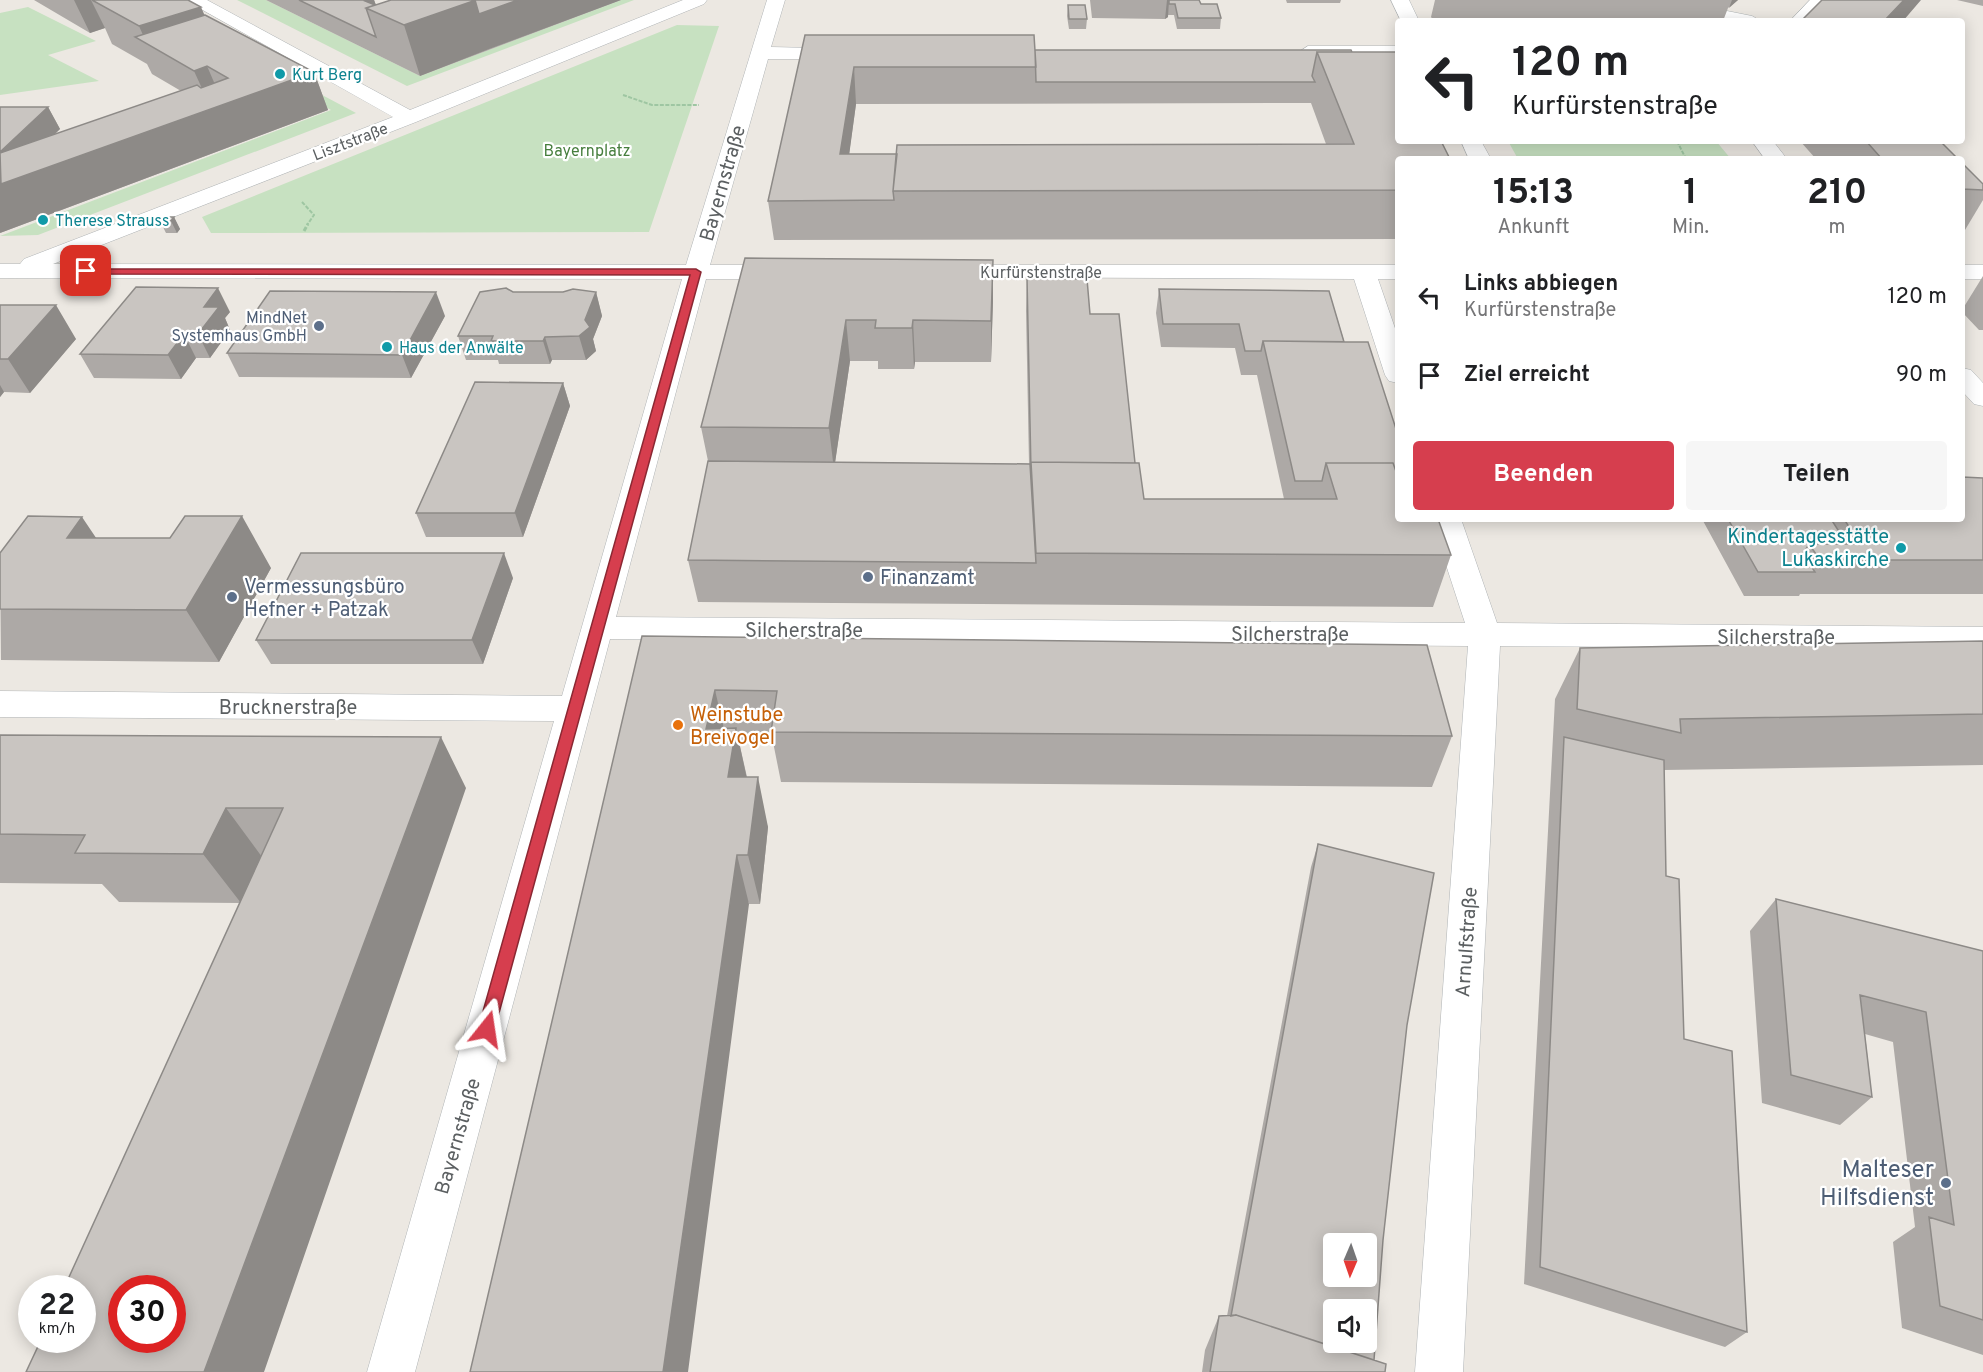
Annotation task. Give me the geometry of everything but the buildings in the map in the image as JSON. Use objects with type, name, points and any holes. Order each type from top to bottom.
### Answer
[{"type":"street","points":[[194,0],[410,118]]},
{"type":"street","name":"Lisztstraße","points":[[5,273],[410,118],[698,0]]},
{"type":"street","name":"Bayernstraße","points":[[391,1372],[696,272],[776,0]]},
{"type":"street","points":[[1400,0],[1409,18]]},
{"type":"street","points":[[1802,18],[1820,0]]},
{"type":"street","points":[[1292,52],[1395,52]]},
{"type":"street","points":[[760,53],[868,53]]},
{"type":"street","points":[[1764,144],[1774,156]]},
{"type":"street","points":[[5,273],[813,272]]},
{"type":"street","name":"Kurfürstenstraße","points":[[921,272],[1395,272]]},
{"type":"street","points":[[1364,272],[1395,366]]},
{"type":"street","points":[[1965,272],[1983,272]]},
{"type":"street","points":[[1965,379],[1983,398]]},
{"type":"street","name":"Arnulfstraße","points":[[1439,1372],[1485,635],[1447,522]]},
{"type":"street","name":"Silcherstraße","points":[[597,628],[1983,638]]},
{"type":"street","name":"Brucknerstraße","points":[[0,704],[576,709]]},
{"type":"lane","points":[[1647,0],[1737,18]]},
{"type":"path","points":[[623,96],[652,105],[745,105]]},
{"type":"path","points":[[273,171],[314,215],[276,271]]},
{"type":"green space","points":[[237,0],[266,0],[420,76],[621,0],[634,0],[407,86]]},
{"type":"green space","points":[[28,7],[96,41],[48,55],[99,81],[0,95],[0,13]]},
{"type":"green space","points":[[183,21],[356,113],[38,235],[0,236],[331,110],[174,24]]},
{"type":"green space","name":"Bayernplatz","points":[[677,25],[719,26],[649,232],[211,233],[202,217]]},
{"type":"green space","points":[[1510,144],[1718,144],[1728,156],[1516,156]]},
{"type":"place","name":"Kurt Berg","points":[[280,74]]},
{"type":"place","name":"Therese Strauss","points":[[43,220]]},
{"type":"place","name":"MindNet Systemhaus GmbH","points":[[319,326]]},
{"type":"place","name":"Haus der Anwälte","points":[[387,347]]},
{"type":"place","name":"Kindertagesstätte Lukaskirche","points":[[1901,548]]},
{"type":"place","name":"Finanzamt","points":[[868,577]]},
{"type":"place","name":"Vermessungsbüro Hefner + Patzak","points":[[232,597]]},
{"type":"place","name":"Weinstube Breivogel","points":[[678,725]]},
{"type":"place","name":"Malteser Hilfsdienst","points":[[1946,1183]]},
{"type":"route","points":[[86,271],[696,272],[487,1029]]}]
